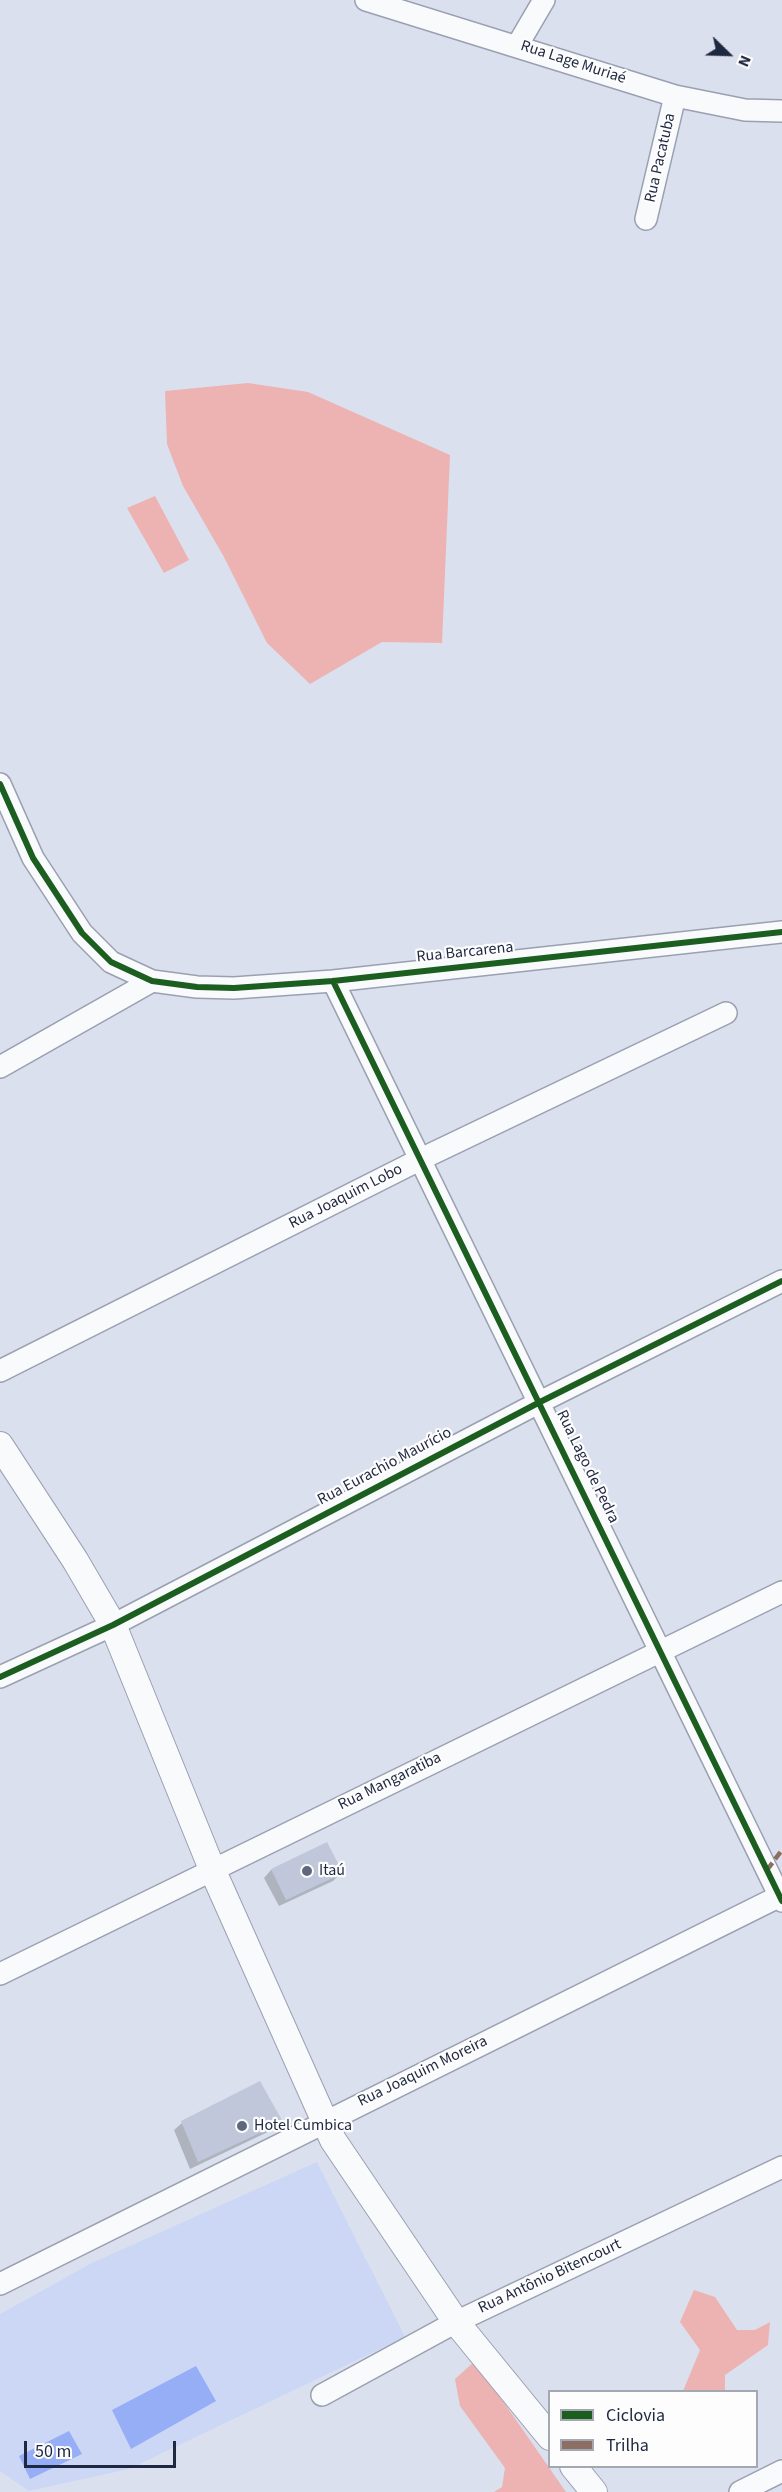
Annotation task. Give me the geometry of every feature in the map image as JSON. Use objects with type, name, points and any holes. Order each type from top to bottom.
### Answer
[{"type":"main road","points":[[0,1445],[75,1560],[113,1625],[212,1869],[333,2140],[456,2322],[548,2436]]},
{"type":"main road","points":[[575,2468],[594,2492]]},
{"type":"street","name":"Rua Lage Muriaé","points":[[366,0],[675,96],[745,110],[782,111]]},
{"type":"street","points":[[518,46],[534,4]]},
{"type":"street","name":"Rua Pacatuba","points":[[646,219],[675,96]]},
{"type":"street","points":[[0,783],[33,858],[82,933],[111,962],[152,981]]},
{"type":"street","name":"Rua Barcarena","points":[[152,981],[197,987],[234,988],[333,981],[782,932]]},
{"type":"street","points":[[0,1066],[152,981]]},
{"type":"street","name":"Rua Lago de Pedra","points":[[333,981],[781,1897]]},
{"type":"street","name":"Rua Joaquim Lobo","points":[[0,1371],[422,1159],[726,1013]]},
{"type":"street","name":"Rua Eurachio Maurício","points":[[0,1677],[113,1625],[540,1402],[782,1281]]},
{"type":"street","name":"Rua Mangaratiba","points":[[0,1974],[782,1592]]},
{"type":"street","name":"Rua Joaquim Moreira","points":[[0,2284],[323,2121],[781,1897]]},
{"type":"street","name":"Rua Antônio Bitencourt","points":[[322,2395],[456,2322],[782,2167]]},
{"type":"street","points":[[740,2492],[782,2471]]},
{"type":"shaded area","points":[[248,383],[308,392],[450,455],[442,643],[382,642],[310,684],[267,643],[224,557],[183,486],[167,444],[165,391]]},
{"type":"shaded area","points":[[155,496],[189,560],[164,573],[127,508]]},
{"type":"shaded area","points":[[317,2162],[405,2337],[129,2469],[29,2491],[0,2471],[0,2314],[92,2263]]},
{"type":"shaded area","points":[[694,2290],[715,2297],[737,2330],[755,2330],[770,2322],[768,2345],[725,2375],[725,2390],[683,2390],[700,2350],[680,2322]]},
{"type":"shaded area","points":[[475,2361],[566,2492],[494,2492],[502,2487],[505,2468],[460,2406],[455,2379]]},
{"type":"water","points":[[196,2366],[216,2401],[131,2449],[112,2410]]},
{"type":"water","points":[[69,2431],[82,2454],[30,2479],[19,2456]]},
{"type":"building","name":"Itaú","points":[[327,1842],[343,1873],[286,1900],[271,1869]]},
{"type":"building","points":[[260,2081],[283,2122],[198,2162],[181,2121]]},
{"type":"marked path","points":[[767,1870],[782,1850]]},
{"type":"cycle path","points":[[0,784],[33,858],[82,933],[111,962],[152,981],[197,987],[234,988],[333,981],[782,932]]},
{"type":"cycle path","points":[[333,981],[782,1901]]},
{"type":"cycle path","points":[[0,1677],[113,1625],[540,1402],[782,1281]]},
{"type":"place","name":"Itaú","points":[[307,1871]]},
{"type":"place","name":"Hotel Cumbica","points":[[242,2126]]}]
